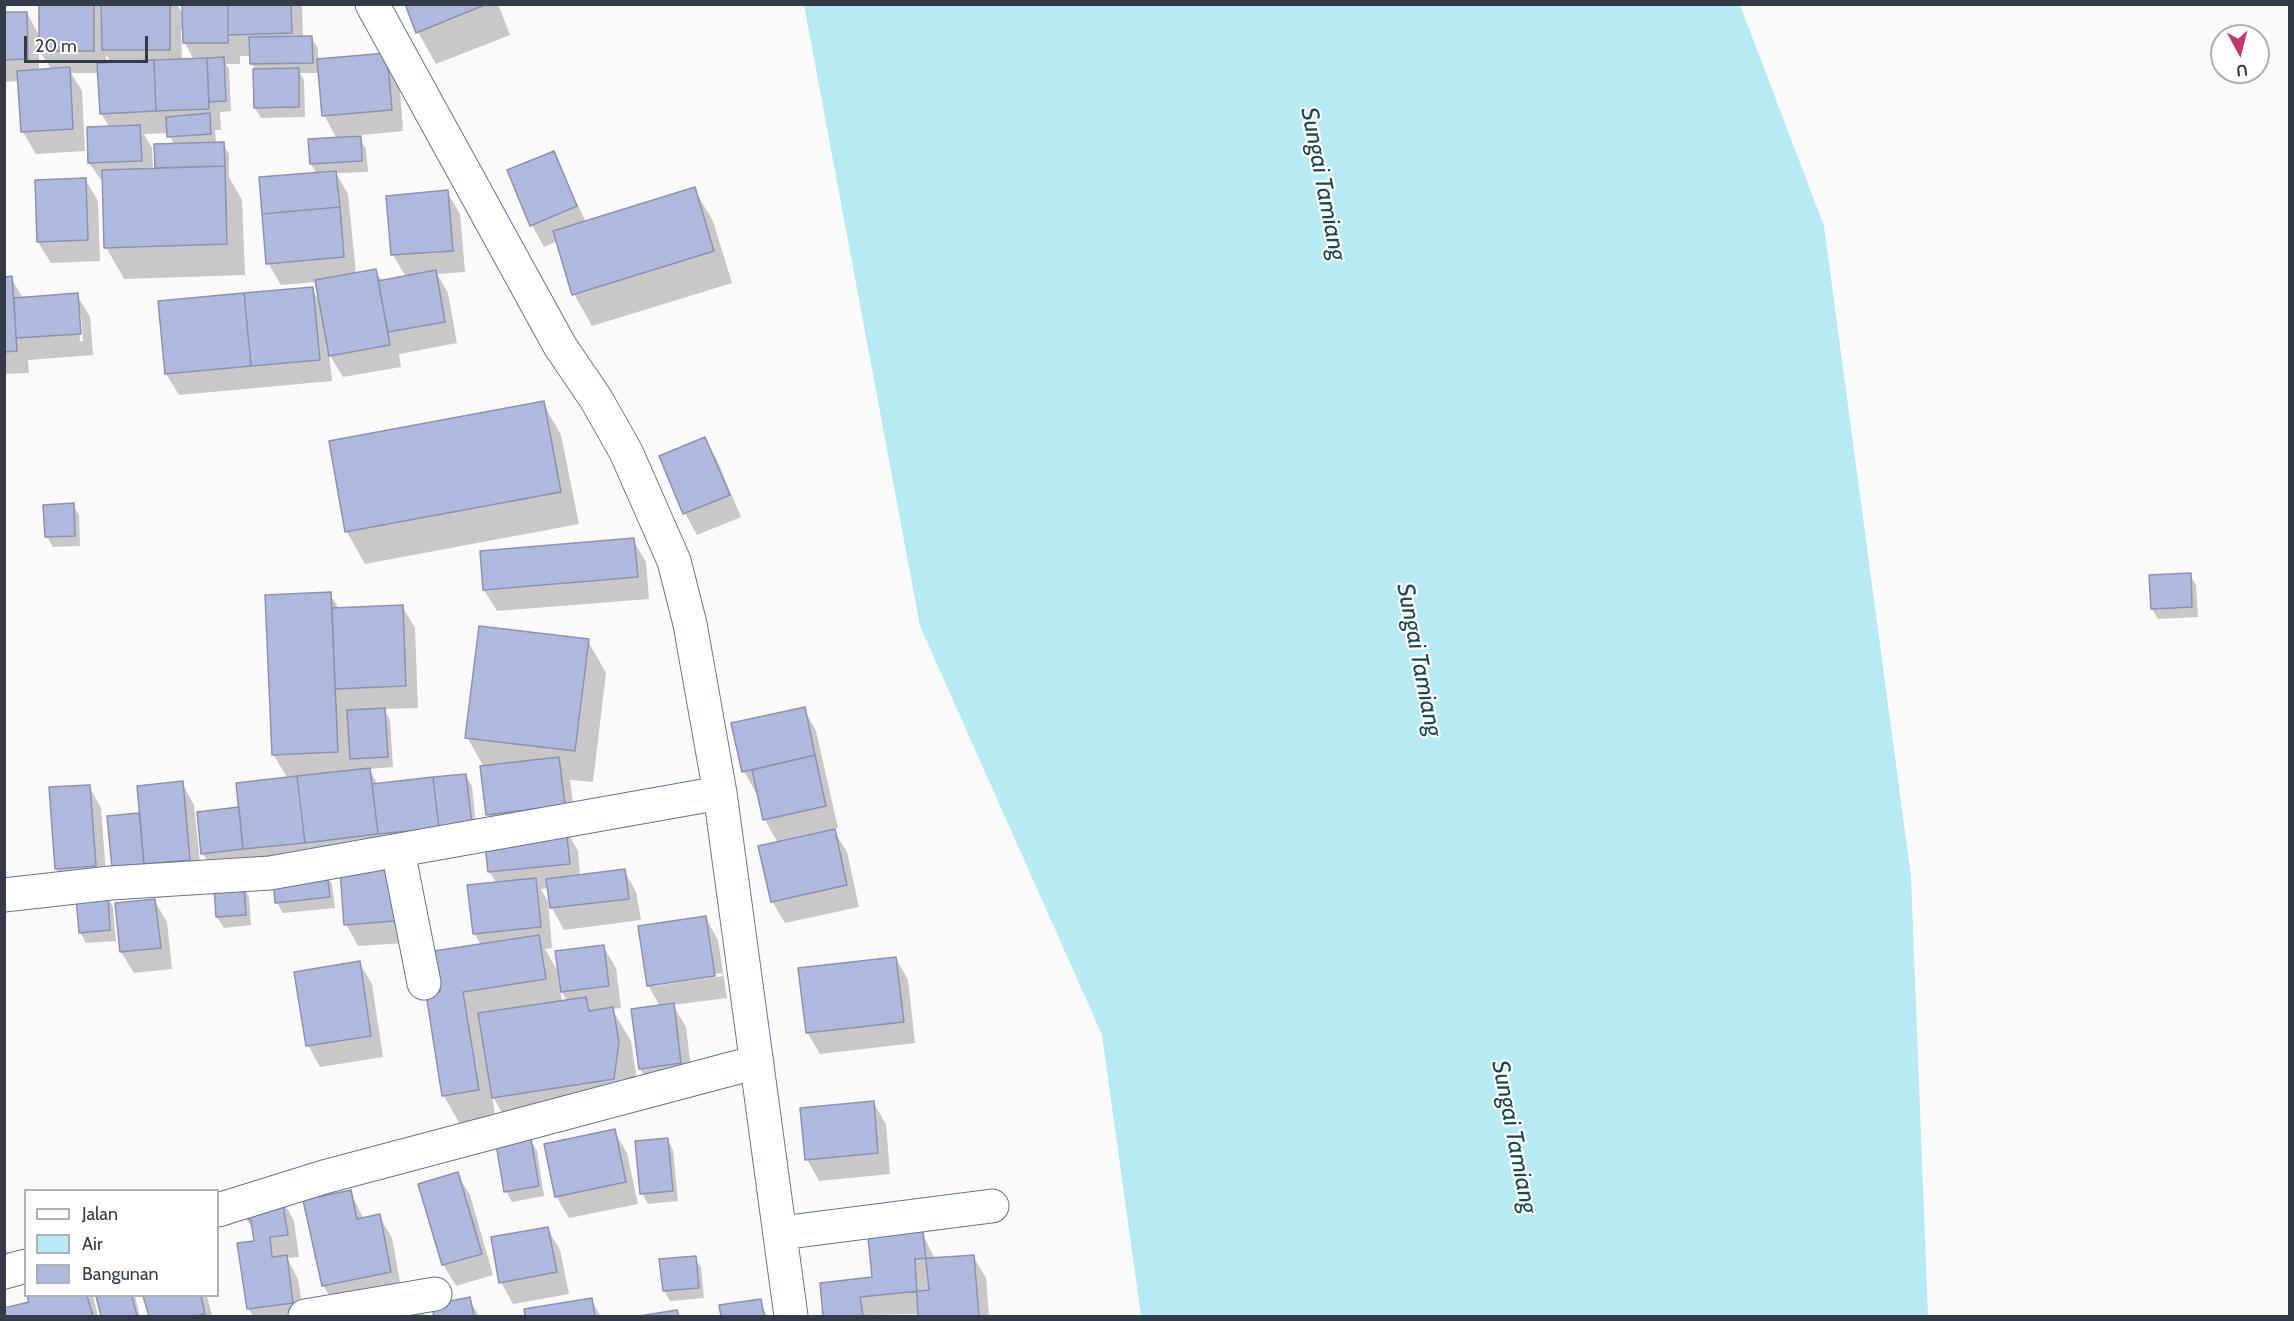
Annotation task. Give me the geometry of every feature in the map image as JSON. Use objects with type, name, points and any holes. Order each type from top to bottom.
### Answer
[{"type":"street","points":[[372,4],[560,346],[596,399],[621,443],[674,561],[690,624],[720,793],[791,1317]]},
{"type":"street","points":[[4,895],[111,883],[270,873],[720,793]]},
{"type":"street","points":[[398,851],[424,983]]},
{"type":"street","points":[[219,1210],[324,1177],[757,1062]]},
{"type":"street","points":[[781,1233],[992,1206]]},
{"type":"street","points":[[4,1272],[24,1267]]},
{"type":"street","points":[[304,1317],[435,1294]]},
{"type":"water","name":"Sungai Tamiang","points":[[804,5],[1740,5],[1824,226],[1911,877],[1928,1316],[1141,1316],[1102,1035],[920,626]]},
{"type":"building","points":[[39,4],[94,4],[94,51],[39,51]]},
{"type":"building","points":[[101,4],[170,4],[170,50],[102,50]]},
{"type":"building","points":[[182,4],[228,4],[228,43],[183,43]]},
{"type":"building","points":[[228,4],[291,4],[292,33],[228,35]]},
{"type":"building","points":[[405,4],[487,4],[416,33]]},
{"type":"building","points":[[4,12],[27,12],[28,59],[4,60]]},
{"type":"building","points":[[312,36],[313,63],[250,64],[249,37]]},
{"type":"building","points":[[387,53],[392,110],[322,116],[317,59]]},
{"type":"building","points":[[224,57],[226,101],[209,102],[207,58]]},
{"type":"building","points":[[207,58],[209,109],[156,111],[154,60]]},
{"type":"building","points":[[154,60],[156,111],[100,114],[97,63]]},
{"type":"building","points":[[70,67],[73,129],[21,132],[17,71]]},
{"type":"building","points":[[299,68],[299,107],[254,108],[253,69]]},
{"type":"building","points":[[210,113],[211,134],[167,137],[166,117]]},
{"type":"building","points":[[140,125],[142,161],[88,163],[87,127]]},
{"type":"building","points":[[361,136],[362,161],[310,164],[308,139]]},
{"type":"building","points":[[224,142],[225,166],[155,168],[154,144]]},
{"type":"building","points":[[554,151],[577,206],[530,226],[507,170]]},
{"type":"building","points":[[225,166],[227,244],[104,248],[102,170]]},
{"type":"building","points":[[336,171],[340,207],[262,214],[259,177]]},
{"type":"building","points":[[86,178],[88,240],[37,242],[35,180]]},
{"type":"building","points":[[695,187],[714,251],[572,295],[553,231]]},
{"type":"building","points":[[448,190],[453,251],[391,255],[386,196]]},
{"type":"building","points":[[340,207],[344,257],[266,264],[262,214]]},
{"type":"building","points":[[376,269],[390,345],[329,356],[315,280]]},
{"type":"building","points":[[436,270],[445,322],[388,332],[378,281]]},
{"type":"building","points":[[12,276],[17,351],[4,352],[4,277]]},
{"type":"building","points":[[313,287],[320,360],[251,366],[244,293]]},
{"type":"building","points":[[78,293],[81,334],[16,338],[14,298]]},
{"type":"building","points":[[244,293],[251,366],[165,374],[158,301]]},
{"type":"building","points":[[544,401],[561,492],[345,532],[329,441]]},
{"type":"building","points":[[705,437],[730,495],[683,514],[659,456]]},
{"type":"building","points":[[74,503],[75,536],[45,537],[43,505]]},
{"type":"building","points":[[634,538],[638,577],[483,590],[480,551]]},
{"type":"building","points":[[2191,573],[2192,607],[2151,609],[2149,575]]},
{"type":"building","points":[[331,592],[338,752],[272,755],[265,595]]},
{"type":"building","points":[[403,605],[406,686],[335,689],[332,608]]},
{"type":"building","points":[[479,626],[589,639],[575,751],[465,738]]},
{"type":"building","points":[[805,707],[815,755],[742,772],[731,723]]},
{"type":"building","points":[[385,708],[388,757],[350,759],[347,710]]},
{"type":"building","points":[[815,755],[826,806],[763,820],[752,770]]},
{"type":"building","points":[[559,757],[565,805],[486,815],[480,766]]},
{"type":"building","points":[[370,768],[378,834],[305,843],[297,776]]},
{"type":"building","points":[[466,774],[472,824],[439,828],[433,777]]},
{"type":"building","points":[[297,776],[305,843],[243,849],[236,783]]},
{"type":"building","points":[[433,777],[439,828],[378,834],[372,784]]},
{"type":"building","points":[[183,781],[190,860],[144,864],[137,786]]},
{"type":"building","points":[[90,785],[96,866],[55,869],[49,787]]},
{"type":"building","points":[[239,807],[243,849],[201,854],[197,812]]},
{"type":"building","points":[[139,813],[144,864],[112,867],[107,816]]},
{"type":"building","points":[[566,827],[570,864],[488,872],[484,836]]},
{"type":"building","points":[[835,829],[847,885],[771,902],[758,846]]},
{"type":"building","points":[[391,866],[395,921],[344,925],[340,870]]},
{"type":"building","points":[[625,869],[629,899],[550,908],[546,879]]},
{"type":"building","points":[[327,872],[330,897],[275,903],[273,878]]},
{"type":"building","points":[[536,878],[541,927],[473,934],[467,885]]},
{"type":"building","points":[[244,885],[246,915],[216,917],[214,887]]},
{"type":"building","points":[[108,895],[110,930],[79,933],[76,897]]},
{"type":"building","points":[[155,899],[161,948],[120,952],[115,903]]},
{"type":"building","points":[[706,916],[715,976],[647,986],[638,926]]},
{"type":"building","points":[[539,935],[546,979],[463,992],[479,1090],[442,1096],[426,994],[440,992],[434,951]]},
{"type":"building","points":[[604,945],[609,986],[561,992],[555,951]]},
{"type":"building","points":[[896,957],[904,1022],[806,1033],[798,968]]},
{"type":"building","points":[[360,961],[371,1036],[306,1046],[294,972]]},
{"type":"building","points":[[586,997],[589,1011],[613,1007],[619,1042],[614,1079],[492,1098],[478,1013]]},
{"type":"building","points":[[674,1003],[681,1063],[639,1069],[631,1009]]},
{"type":"building","points":[[874,1101],[878,1153],[805,1160],[800,1108]]},
{"type":"building","points":[[615,1129],[626,1182],[555,1197],[544,1144]]},
{"type":"building","points":[[668,1138],[673,1191],[640,1194],[635,1141]]},
{"type":"building","points":[[531,1139],[539,1186],[504,1192],[496,1144]]},
{"type":"building","points":[[458,1172],[482,1254],[442,1265],[418,1184]]},
{"type":"building","points":[[351,1190],[357,1219],[380,1214],[391,1272],[322,1286],[303,1200]]},
{"type":"building","points":[[282,1198],[288,1235],[270,1237],[272,1257],[287,1255],[293,1303],[247,1309],[237,1243],[254,1241],[251,1220],[244,1217]]},
{"type":"building","points":[[548,1227],[557,1272],[499,1283],[491,1237]]},
{"type":"building","points":[[923,1231],[929,1290],[860,1297],[863,1316],[823,1316],[820,1283],[872,1277],[868,1237]]},
{"type":"building","points":[[974,1255],[979,1316],[918,1316],[915,1259]]},
{"type":"building","points":[[696,1256],[699,1288],[663,1291],[659,1259]]},
{"type":"building","points":[[27,1297],[87,1297],[93,1316],[4,1316],[4,1308],[29,1302]]},
{"type":"building","points":[[96,1297],[132,1297],[137,1316],[101,1316]]},
{"type":"building","points":[[143,1297],[201,1297],[205,1314],[195,1316],[149,1316]]},
{"type":"building","points":[[470,1297],[474,1316],[434,1316],[431,1305]]},
{"type":"building","points":[[592,1298],[595,1316],[525,1316],[524,1309]]},
{"type":"building","points":[[761,1299],[764,1316],[721,1316],[719,1305]]},
{"type":"building","points":[[677,1310],[679,1316],[639,1316]]}]
